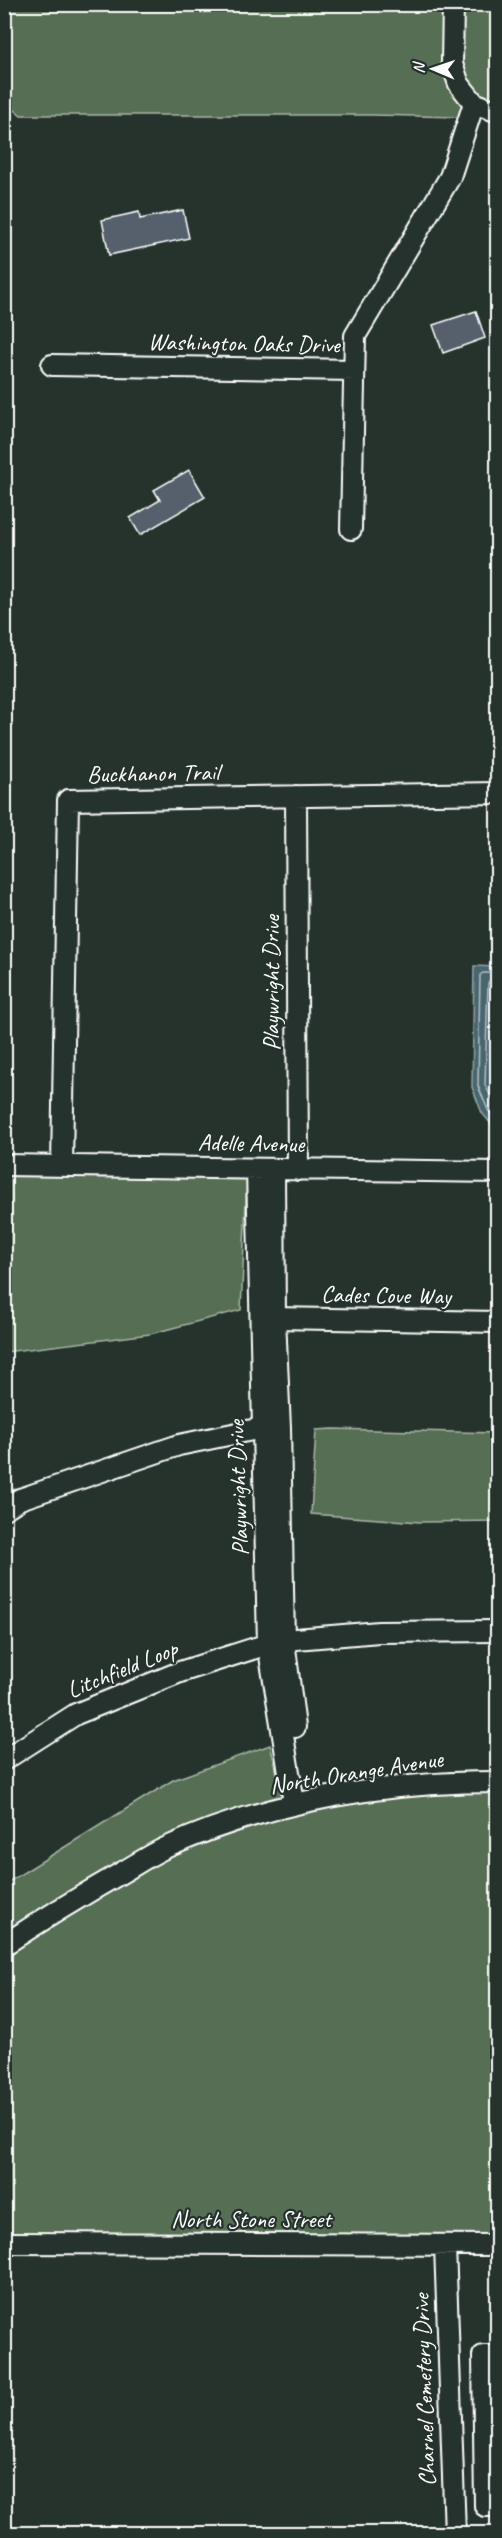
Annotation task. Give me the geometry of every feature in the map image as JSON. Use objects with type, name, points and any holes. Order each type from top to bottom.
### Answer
[{"type":"street","points":[[453,4],[452,64],[459,84],[474,104],[498,112]]},
{"type":"street","name":"Washington Oaks Drive","points":[[52,365],[354,370],[355,336],[450,177],[474,104]]},
{"type":"street","points":[[351,529],[354,370]]},
{"type":"street","name":"Buckhanon Trail","points":[[62,1166],[68,800],[498,793]]},
{"type":"street","name":"Playwright Drive","points":[[296,796],[298,1170]]},
{"type":"street","name":"Adelle Avenue","points":[[4,1165],[498,1172]]},
{"type":"street","name":"Playwright Drive","points":[[265,1169],[275,1318],[271,1428]]},
{"type":"street","name":"Playwright Drive","points":[[265,1169],[276,1642],[299,1802]]},
{"type":"street","name":"Cades Cove Way","points":[[275,1318],[498,1322]]},
{"type":"street","points":[[4,1509],[20,1499],[179,1445],[271,1428]]},
{"type":"street","points":[[276,1642],[378,1632],[498,1631]]},
{"type":"street","name":"Litchfield Loop","points":[[4,1760],[76,1714],[180,1672],[276,1642]]},
{"type":"street","name":"North Orange Avenue","points":[[4,1945],[66,1904],[163,1849],[240,1818],[299,1802],[438,1782],[498,1782]]},
{"type":"street","name":"North Stone Street","points":[[4,2243],[498,2245]]},
{"type":"street","name":"Charnel Cemetery Drive","points":[[445,2245],[455,2534]]},
{"type":"street","points":[[498,2356],[483,2356],[485,2506],[498,2506]]},
{"type":"green space","points":[[4,5],[442,5],[443,56],[448,79],[462,104],[459,117],[21,115],[5,102]]},
{"type":"green space","points":[[463,5],[497,5],[497,103],[480,96],[467,77],[462,53]]},
{"type":"green space","points":[[5,1174],[247,1178],[241,1310],[150,1334],[5,1352]]},
{"type":"green space","points":[[316,1430],[497,1433],[497,1521],[420,1522],[311,1514]]},
{"type":"green space","points":[[270,1745],[283,1797],[204,1821],[158,1841],[99,1874],[5,1933],[5,1884],[173,1780]]},
{"type":"green space","points":[[438,1791],[497,1791],[497,2236],[5,2234],[5,1956],[121,1883],[181,1851],[213,1838],[245,1826],[293,1813]]},
{"type":"water","points":[[474,966],[497,967],[497,1131],[482,1113],[472,1087]]},
{"type":"building","points":[[183,210],[189,238],[109,255],[102,220],[139,212],[140,219]]},
{"type":"building","points":[[476,311],[485,338],[443,353],[433,325]]},
{"type":"building","points":[[189,470],[205,497],[140,535],[130,518],[160,500],[154,490]]},
{"type":"building","points":[[490,493],[498,493],[498,545],[490,545]]}]
